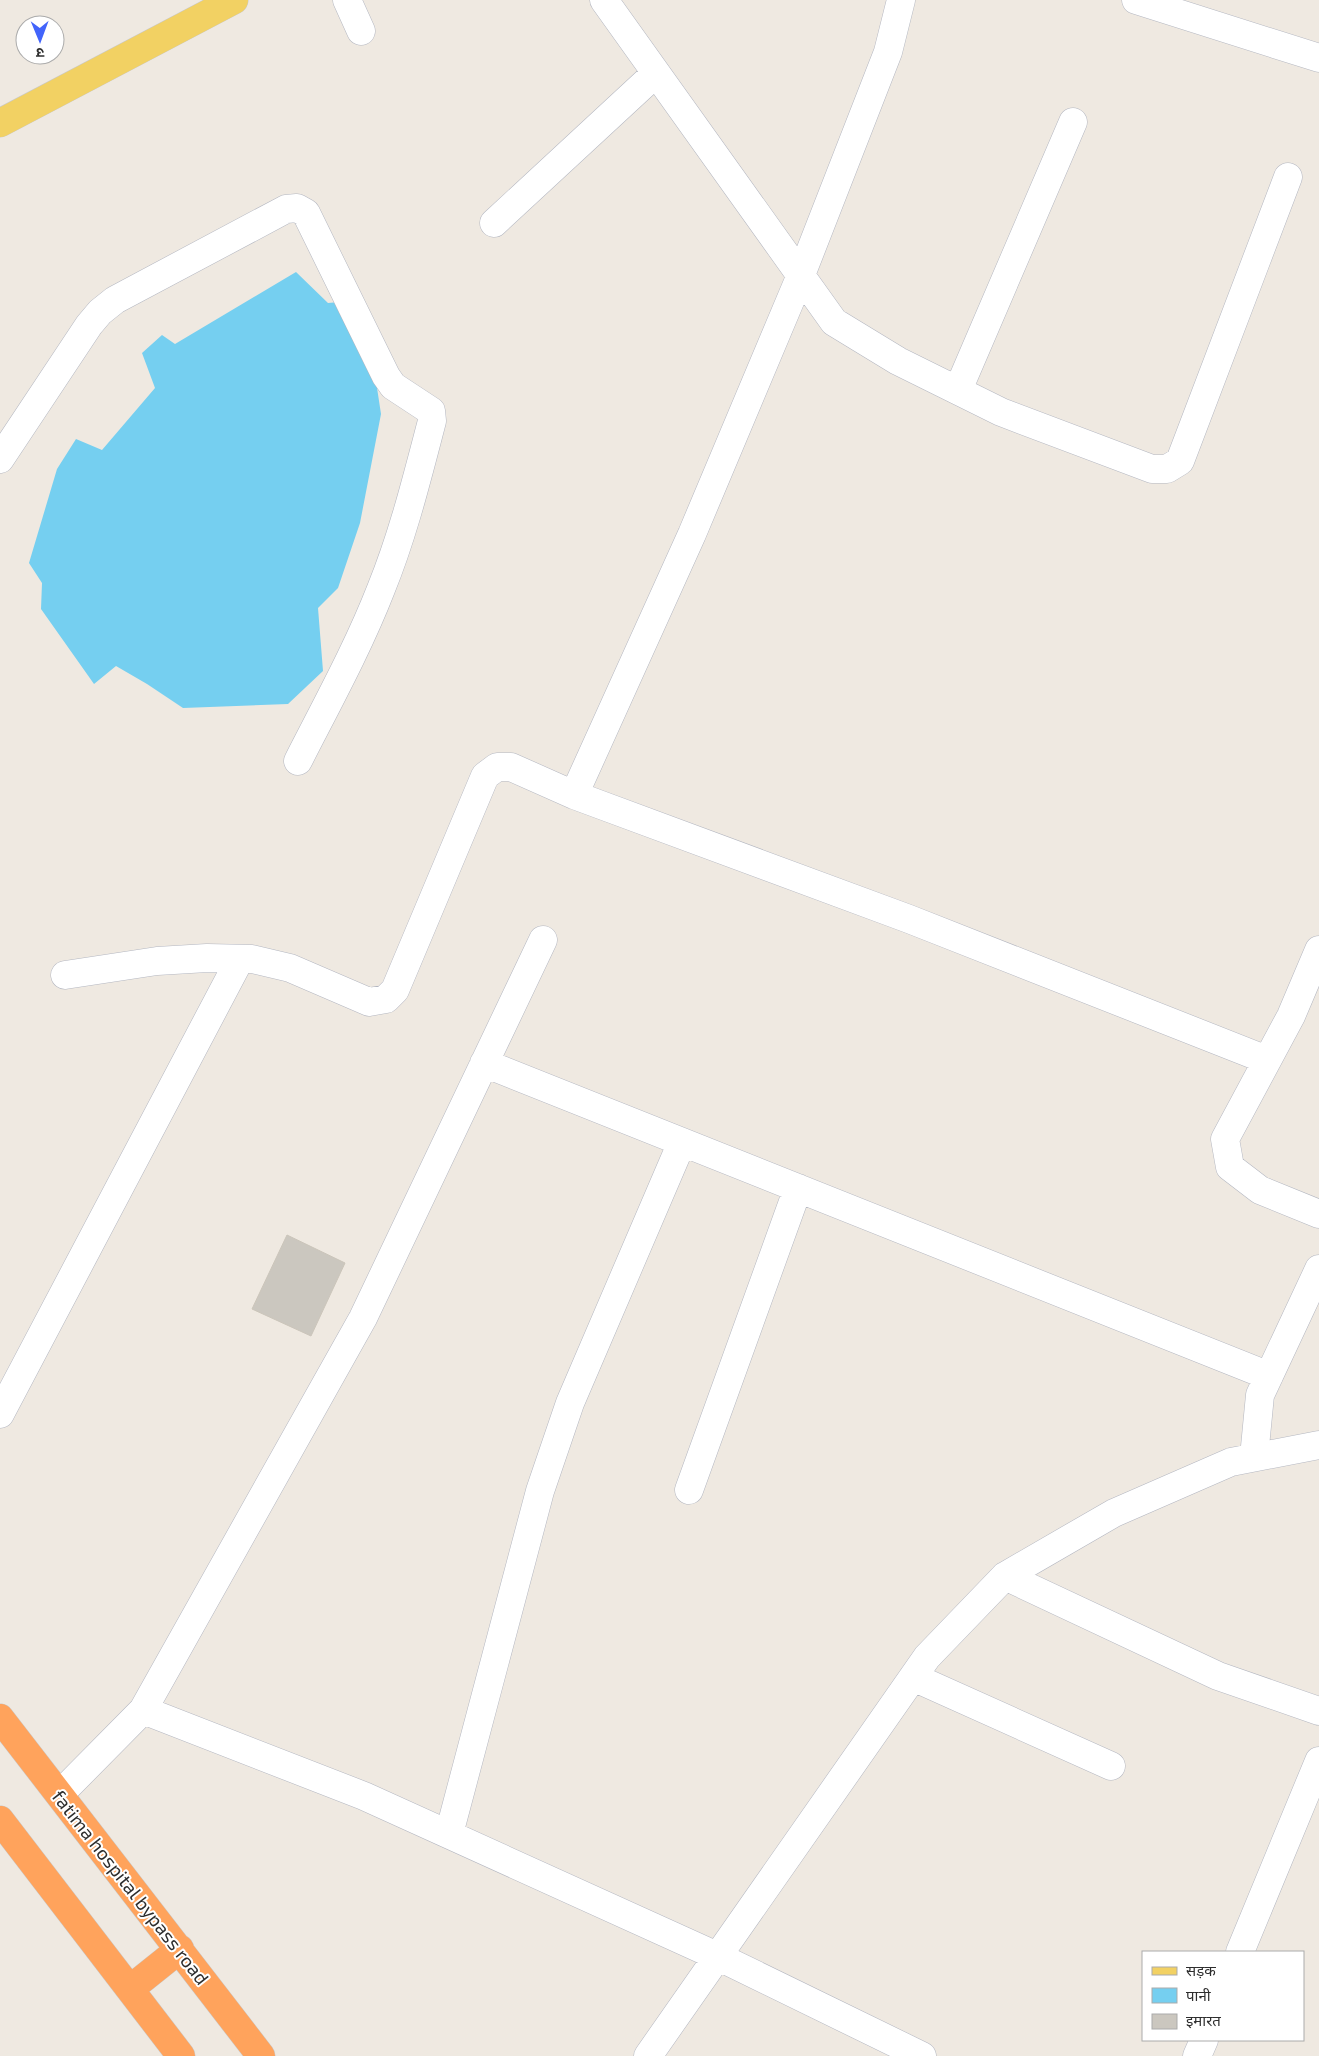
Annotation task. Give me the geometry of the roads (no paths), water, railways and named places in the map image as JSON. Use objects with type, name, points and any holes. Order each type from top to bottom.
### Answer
[{"type":"highway","name":"fatima hospital bypass road","points":[[0,1718],[261,2056]]},
{"type":"highway","points":[[0,1820],[181,2056]]},
{"type":"highway","points":[[130,1989],[180,1949]]},
{"type":"main road","points":[[0,123],[234,0]]},
{"type":"street","points":[[346,0],[361,31]]},
{"type":"street","points":[[604,0],[834,322],[898,361],[1000,412],[1152,469],[1167,469],[1180,461],[1288,177]]},
{"type":"street","points":[[574,795],[692,534],[801,275],[888,52],[902,0]]},
{"type":"street","points":[[1136,0],[1319,58]]},
{"type":"street","points":[[494,224],[656,72]]},
{"type":"street","points":[[958,390],[1073,122]]},
{"type":"street","points":[[0,459],[88,326],[100,312],[115,300],[286,209],[297,208],[306,213],[386,376],[393,386],[431,411],[432,421],[409,509],[382,588],[363,632],[298,761]]},
{"type":"street","points":[[65,976],[157,961],[207,958],[252,959],[290,968],[368,1002],[386,999],[395,990],[486,776],[497,766],[511,767],[574,795],[909,919],[1267,1060]]},
{"type":"street","points":[[60,1794],[143,1710],[363,1318],[543,940]]},
{"type":"street","points":[[1319,950],[1291,1016],[1225,1139],[1230,1167],[1260,1190],[1319,1214]]},
{"type":"street","points":[[0,1414],[240,959]]},
{"type":"street","points":[[484,1063],[1269,1376]]},
{"type":"street","points":[[449,1834],[540,1491],[570,1403],[682,1142]]},
{"type":"street","points":[[689,1490],[798,1188]]},
{"type":"street","points":[[1254,1457],[1260,1395],[1319,1269]]},
{"type":"street","points":[[648,2056],[927,1657],[1005,1576],[1114,1513],[1231,1462],[1319,1445]]},
{"type":"street","points":[[1005,1576],[1218,1676],[1319,1711]]},
{"type":"street","points":[[913,1677],[1110,1766]]},
{"type":"street","points":[[143,1710],[364,1796],[719,1957],[922,2056]]},
{"type":"street","points":[[1240,1951],[1319,1761]]},
{"type":"street","points":[[1197,2056],[1204,2041]]},
{"type":"water","points":[[296,272],[328,303],[351,301],[370,342],[381,414],[360,523],[338,588],[318,608],[323,671],[288,704],[183,708],[116,666],[94,684],[41,609],[42,583],[29,563],[57,469],[76,439],[102,450],[155,388],[142,353],[162,335],[175,344]]}]
